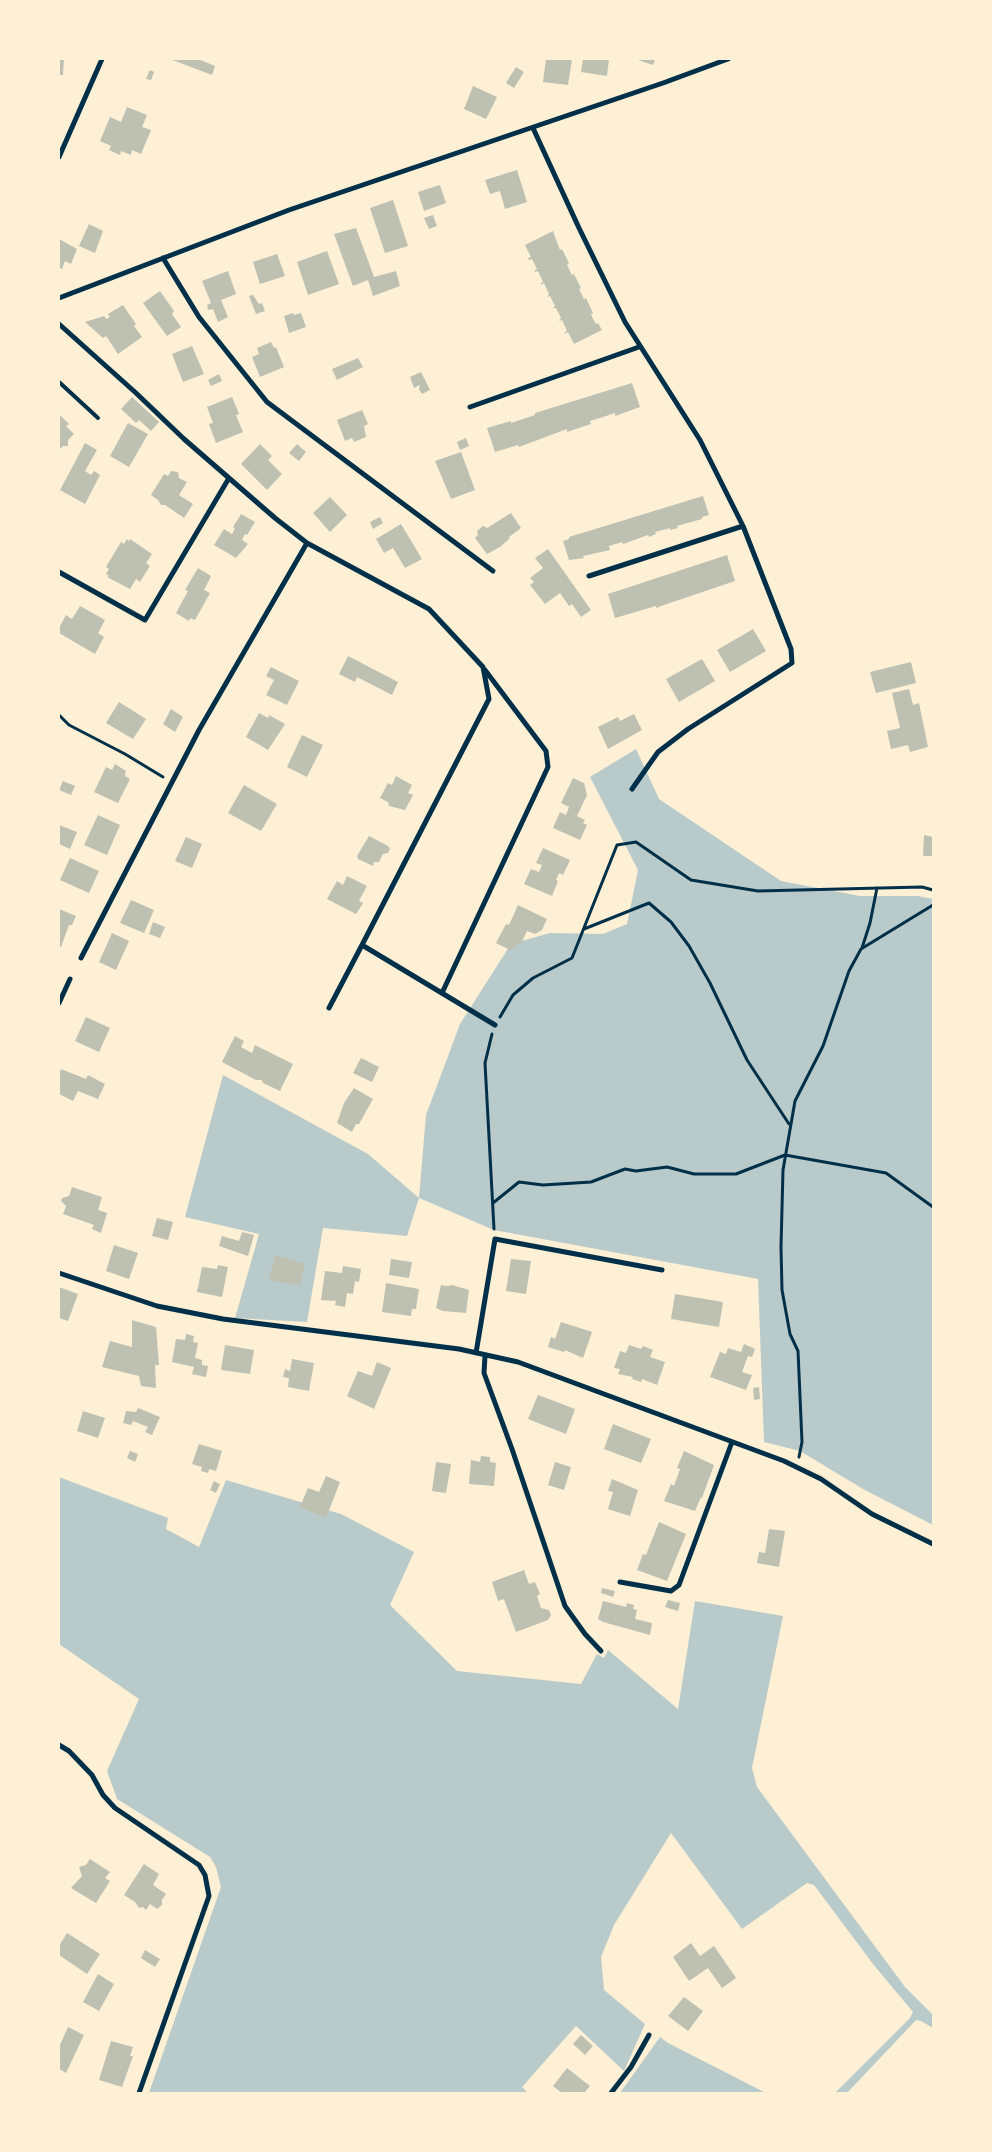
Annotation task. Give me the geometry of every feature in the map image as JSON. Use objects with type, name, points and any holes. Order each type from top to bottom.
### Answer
[{"type":"street","points":[[59,157],[102,59]]},
{"type":"street","points":[[59,298],[289,210],[533,128],[728,59]]},
{"type":"street","points":[[533,128],[579,228],[640,348],[700,440],[743,526],[791,649],[792,663],[688,729],[658,752],[632,789]]},
{"type":"street","points":[[163,258],[199,317],[267,402],[493,571]]},
{"type":"street","points":[[59,324],[136,392],[184,439],[308,543],[429,609],[483,667],[546,751],[548,767],[442,993]]},
{"type":"street","points":[[470,407],[640,348]]},
{"type":"street","points":[[59,572],[145,620],[229,478]]},
{"type":"street","points":[[589,576],[743,526]]},
{"type":"street","points":[[81,958],[199,730],[308,543]]},
{"type":"street","points":[[329,1008],[489,699],[483,667]]},
{"type":"street","points":[[362,945],[495,1025]]},
{"type":"street","points":[[59,1003],[70,979]]},
{"type":"street","points":[[476,1353],[495,1239],[662,1270]]},
{"type":"street","points":[[59,1273],[157,1306],[223,1319],[459,1349],[518,1362],[560,1376],[796,1467],[821,1479],[872,1514],[933,1544]]},
{"type":"street","points":[[485,1356],[484,1373],[565,1606],[585,1634],[601,1650]]},
{"type":"street","points":[[620,1582],[671,1591],[678,1585],[732,1442]]},
{"type":"street","points":[[59,1745],[69,1751],[92,1775],[103,1795],[115,1808],[199,1865],[205,1875],[209,1896],[139,2093]]},
{"type":"street","points":[[611,2093],[631,2067],[648,2036]]},
{"type":"lane","points":[[59,382],[98,418]]},
{"type":"path","points":[[59,715],[69,725],[125,754],[172,783]]},
{"type":"path","points":[[495,1239],[485,1063],[495,1025],[513,995],[533,978],[572,958],[617,845],[636,842],[691,880],[758,891],[922,887],[933,890]]},
{"type":"path","points":[[796,1467],[802,1442],[798,1351],[790,1334],[781,1273],[783,1180],[789,1124],[795,1101],[823,1046],[850,971],[861,949],[870,923],[877,888]]},
{"type":"path","points":[[584,929],[649,903],[671,922],[689,946],[710,982],[747,1060],[789,1124]]},
{"type":"path","points":[[861,949],[933,906]]},
{"type":"path","points":[[493,1204],[519,1182],[543,1185],[591,1182],[625,1169],[636,1171],[667,1167],[694,1174],[736,1174],[786,1155],[886,1174],[933,1207]]},
{"type":"shaded area","points":[[636,749],[659,799],[781,881],[860,896],[918,896],[933,899],[933,1525],[863,1489],[800,1451],[764,1442],[758,1279],[494,1230],[419,1198],[426,1115],[460,1024],[511,944],[550,933],[603,934],[627,924],[638,870],[590,777]]},
{"type":"shaded area","points":[[223,1075],[368,1154],[419,1198],[407,1236],[323,1228],[307,1322],[235,1318],[259,1234],[185,1217]]},
{"type":"shaded area","points":[[59,1477],[168,1518],[166,1529],[199,1547],[226,1480],[341,1514],[414,1552],[390,1605],[457,1671],[581,1684],[597,1654],[604,1658],[608,1650],[678,1709],[695,1601],[783,1616],[752,1768],[757,1787],[905,1987],[933,2015],[933,2028],[916,2020],[847,2093],[835,2093],[910,2018],[913,2012],[873,1964],[814,1885],[807,1883],[742,1929],[671,1833],[614,1925],[601,1957],[604,1990],[645,2024],[624,2071],[576,2026],[522,2087],[528,2093],[149,2093],[221,1887],[216,1867],[210,1857],[117,1799],[107,1771],[139,1699],[59,1644]]},
{"type":"shaded area","points":[[660,2037],[668,2043],[766,2093],[620,2093]]},
{"type":"building","points":[[59,59],[64,59],[63,75],[59,75]]},
{"type":"building","points":[[170,59],[198,59],[215,66],[212,75]]},
{"type":"building","points":[[546,59],[572,59],[568,85],[543,82]]},
{"type":"building","points":[[583,59],[609,59],[607,76],[581,72]]},
{"type":"building","points":[[635,59],[655,59],[653,65]]},
{"type":"building","points":[[516,67],[524,72],[514,88],[506,83]]},
{"type":"building","points":[[150,70],[154,72],[151,80],[146,79]]},
{"type":"building","points":[[473,86],[497,97],[486,119],[464,109]]},
{"type":"building","points":[[127,107],[147,115],[142,127],[151,130],[141,154],[132,150],[131,155],[121,151],[120,155],[109,150],[111,146],[100,141],[110,117],[121,122]]},
{"type":"building","points":[[517,170],[527,202],[505,209],[500,191],[490,194],[485,180]]},
{"type":"building","points":[[440,185],[446,203],[424,211],[418,192]]},
{"type":"building","points":[[393,200],[408,246],[385,253],[370,208]]},
{"type":"building","points":[[433,215],[437,226],[429,229],[424,218]]},
{"type":"building","points":[[89,224],[103,231],[95,253],[79,246]]},
{"type":"building","points":[[356,228],[374,277],[396,271],[400,286],[373,296],[368,280],[353,286],[334,234]]},
{"type":"building","points":[[553,231],[560,250],[562,249],[569,263],[567,265],[572,275],[574,274],[581,288],[579,289],[584,299],[586,298],[593,313],[591,314],[593,319],[602,330],[574,344],[568,332],[565,334],[567,331],[562,320],[559,321],[561,318],[556,308],[553,308],[555,306],[550,296],[547,297],[549,294],[544,283],[541,285],[543,282],[538,271],[535,272],[537,269],[532,259],[529,260],[528,258],[531,257],[525,245]]},
{"type":"building","points":[[59,239],[77,249],[71,264],[65,261],[62,269],[59,268]]},
{"type":"building","points":[[327,251],[339,284],[308,295],[297,262]]},
{"type":"building","points":[[277,254],[285,276],[260,284],[253,262]]},
{"type":"building","points":[[228,271],[236,294],[221,300],[228,317],[218,322],[213,309],[208,310],[207,305],[211,303],[202,281]]},
{"type":"building","points":[[160,291],[174,311],[172,314],[181,327],[167,336],[143,303]]},
{"type":"building","points":[[253,295],[259,304],[262,303],[265,311],[256,314],[249,296]]},
{"type":"building","points":[[123,305],[142,337],[118,354],[106,336],[103,338],[85,322],[104,316],[106,319],[110,317],[108,314]]},
{"type":"building","points":[[293,313],[294,315],[301,313],[306,327],[289,333],[284,316]]},
{"type":"building","points":[[271,342],[274,348],[276,347],[284,367],[260,377],[252,357],[259,354],[257,348]]},
{"type":"building","points":[[192,346],[204,374],[183,382],[172,354]]},
{"type":"building","points":[[358,358],[363,367],[337,380],[332,369]]},
{"type":"building","points":[[421,372],[430,390],[422,394],[419,389],[420,385],[414,388],[410,377]]},
{"type":"building","points":[[219,374],[222,381],[211,386],[208,380]]},
{"type":"building","points":[[632,383],[640,407],[615,416],[615,413],[590,421],[591,424],[567,432],[567,429],[519,447],[518,445],[495,452],[487,428],[511,421],[511,423],[535,415],[535,413]]},
{"type":"building","points":[[132,397],[159,422],[151,431],[139,420],[136,423],[121,409]]},
{"type":"building","points":[[232,397],[239,414],[236,415],[243,432],[216,443],[209,424],[213,423],[207,407]]},
{"type":"building","points":[[362,410],[368,424],[364,426],[366,437],[354,442],[352,438],[345,441],[337,420]]},
{"type":"building","points":[[59,414],[69,424],[66,426],[74,434],[68,440],[68,446],[63,446],[59,450]]},
{"type":"building","points":[[128,423],[148,434],[129,467],[110,456]]},
{"type":"building","points":[[466,438],[469,446],[460,450],[457,442]]},
{"type":"building","points":[[85,443],[97,450],[85,471],[91,475],[94,471],[100,475],[85,504],[60,490]]},
{"type":"building","points":[[260,444],[272,456],[268,460],[282,474],[267,490],[241,464]]},
{"type":"building","points":[[297,444],[306,452],[299,461],[289,453]]},
{"type":"building","points":[[461,452],[475,490],[451,499],[435,461]]},
{"type":"building","points":[[171,471],[178,472],[179,478],[187,482],[179,495],[193,504],[184,518],[165,505],[161,505],[151,495],[164,474],[168,476]]},
{"type":"building","points":[[703,496],[709,515],[702,517],[702,519],[677,526],[678,528],[655,532],[656,534],[649,537],[648,535],[623,544],[622,542],[609,546],[610,550],[583,556],[584,558],[569,560],[563,541],[569,539],[569,537]]},
{"type":"building","points":[[330,497],[347,515],[330,532],[313,513]]},
{"type":"building","points":[[511,513],[521,528],[500,547],[487,554],[475,538],[478,535],[477,531],[483,526],[487,528]]},
{"type":"building","points":[[241,514],[255,522],[242,540],[248,544],[236,558],[214,545],[224,529],[232,534],[235,528],[233,527]]},
{"type":"building","points":[[380,517],[383,523],[373,529],[370,522]]},
{"type":"building","points":[[401,524],[422,559],[405,568],[393,548],[384,553],[376,539]]},
{"type":"building","points":[[127,539],[129,541],[130,539],[152,554],[146,563],[150,566],[140,582],[136,579],[130,589],[107,577],[109,576],[106,574],[109,569],[106,567],[121,542],[124,544]]},
{"type":"building","points":[[548,549],[591,610],[581,617],[572,604],[569,606],[560,593],[545,604],[530,585],[534,582],[530,578],[543,568],[535,558]]},
{"type":"building","points":[[727,555],[735,581],[656,608],[656,606],[615,618],[608,594]]},
{"type":"building","points":[[198,568],[211,576],[204,590],[210,593],[195,620],[190,618],[189,621],[176,613],[188,591],[185,590]]},
{"type":"building","points":[[80,606],[105,620],[98,633],[104,637],[95,654],[59,633],[59,628],[66,615],[72,619]]},
{"type":"building","points":[[753,629],[766,651],[730,672],[717,650]]},
{"type":"building","points":[[348,656],[398,682],[392,695],[357,677],[355,682],[339,674]]},
{"type":"building","points":[[702,659],[715,681],[679,702],[666,679]]},
{"type":"building","points":[[911,662],[916,683],[876,693],[870,672]]},
{"type":"building","points":[[271,667],[299,681],[287,705],[266,695],[274,680],[266,676]]},
{"type":"building","points":[[909,689],[913,705],[919,703],[928,747],[910,752],[908,745],[891,749],[887,731],[900,728],[892,693]]},
{"type":"building","points":[[119,702],[146,719],[133,739],[106,723]]},
{"type":"building","points":[[171,709],[183,717],[175,732],[163,724]]},
{"type":"building","points":[[259,713],[268,718],[269,715],[285,724],[268,750],[246,737]]},
{"type":"building","points":[[634,714],[642,730],[608,749],[598,727],[618,717],[620,721]]},
{"type":"building","points":[[302,735],[323,745],[307,777],[287,767]]},
{"type":"building","points":[[115,764],[126,771],[125,776],[130,779],[118,803],[94,792],[106,767],[112,770]]},
{"type":"building","points":[[396,776],[412,785],[408,793],[413,795],[405,810],[389,806],[388,802],[380,798],[388,783],[392,785]]},
{"type":"building","points":[[573,778],[584,783],[587,795],[577,816],[585,820],[583,823],[587,825],[580,840],[553,828],[560,812],[566,815],[569,807],[561,803]]},
{"type":"building","points":[[63,781],[75,786],[71,795],[59,790]]},
{"type":"building","points":[[244,785],[277,804],[261,831],[228,813]]},
{"type":"building","points":[[98,815],[120,825],[107,855],[84,845]]},
{"type":"building","points":[[59,825],[77,832],[70,849],[59,844]]},
{"type":"building","points":[[924,835],[933,837],[933,856],[923,856]]},
{"type":"building","points":[[369,836],[390,849],[388,853],[383,854],[379,862],[374,862],[373,866],[358,859],[357,856]]},
{"type":"building","points":[[186,837],[202,844],[192,868],[175,861]]},
{"type":"building","points":[[543,848],[570,860],[563,875],[559,873],[552,896],[524,884],[531,869],[539,872],[542,865],[536,863]]},
{"type":"building","points":[[70,858],[99,871],[89,893],[60,880]]},
{"type":"building","points":[[347,876],[367,886],[359,901],[363,903],[356,914],[327,899],[337,881],[343,885]]},
{"type":"building","points":[[131,900],[154,910],[144,933],[120,923]]},
{"type":"building","points":[[518,905],[547,919],[542,930],[535,934],[527,931],[522,942],[510,950],[496,943],[506,924],[509,925]]},
{"type":"building","points":[[59,909],[76,916],[72,925],[69,925],[61,947],[59,946]]},
{"type":"building","points":[[153,922],[165,927],[160,938],[149,934]]},
{"type":"building","points":[[112,933],[129,941],[116,970],[99,962]]},
{"type":"building","points":[[86,1017],[110,1028],[99,1052],[75,1041]]},
{"type":"building","points":[[235,1036],[244,1041],[241,1047],[252,1053],[255,1045],[293,1064],[280,1091],[263,1083],[262,1080],[256,1080],[222,1062]]},
{"type":"building","points":[[361,1058],[379,1067],[372,1082],[353,1073]]},
{"type":"building","points":[[61,1069],[86,1079],[88,1075],[105,1084],[98,1099],[78,1091],[73,1101],[59,1094],[59,1075]]},
{"type":"building","points":[[354,1088],[373,1099],[359,1124],[356,1124],[352,1132],[337,1123],[344,1103]]},
{"type":"building","points":[[72,1187],[102,1197],[98,1210],[107,1213],[101,1233],[92,1229],[94,1225],[63,1214],[66,1206],[61,1201],[62,1198],[69,1196]]},
{"type":"building","points":[[157,1218],[173,1222],[168,1240],[152,1236]]},
{"type":"building","points":[[242,1232],[254,1235],[248,1256],[219,1246],[222,1236],[239,1241]]},
{"type":"building","points":[[114,1245],[138,1253],[129,1279],[106,1271]]},
{"type":"building","points":[[275,1255],[305,1264],[300,1286],[269,1280]]},
{"type":"building","points":[[391,1259],[412,1262],[409,1278],[389,1275]]},
{"type":"building","points":[[511,1259],[531,1261],[526,1294],[506,1291]]},
{"type":"building","points":[[218,1265],[228,1267],[222,1297],[197,1292],[202,1267],[217,1269]]},
{"type":"building","points":[[343,1266],[361,1269],[359,1282],[355,1281],[353,1294],[347,1293],[345,1307],[335,1305],[336,1301],[321,1300],[325,1271],[342,1273]]},
{"type":"building","points":[[386,1283],[419,1289],[416,1309],[412,1309],[411,1316],[382,1312]]},
{"type":"building","points":[[441,1285],[452,1285],[469,1290],[466,1313],[443,1311],[436,1308]]},
{"type":"building","points":[[59,1287],[78,1294],[68,1321],[59,1318]]},
{"type":"building","points":[[675,1294],[723,1302],[719,1327],[671,1319]]},
{"type":"building","points":[[132,1320],[156,1327],[159,1365],[155,1365],[156,1388],[141,1386],[139,1376],[102,1367],[110,1341],[132,1347]]},
{"type":"building","points":[[561,1322],[592,1332],[583,1358],[565,1350],[564,1352],[548,1347],[551,1337],[555,1339]]},
{"type":"building","points":[[186,1334],[194,1336],[193,1342],[198,1343],[195,1358],[202,1360],[202,1365],[208,1366],[206,1377],[192,1374],[194,1367],[172,1362],[176,1339],[185,1340]]},
{"type":"building","points":[[744,1344],[755,1349],[752,1357],[748,1356],[742,1372],[752,1375],[746,1390],[710,1377],[720,1352],[726,1354],[728,1348],[741,1352]]},
{"type":"building","points":[[225,1345],[254,1350],[250,1374],[221,1370]]},
{"type":"building","points":[[629,1345],[641,1349],[643,1346],[653,1350],[650,1357],[665,1362],[657,1385],[642,1379],[641,1382],[632,1379],[633,1377],[618,1374],[620,1369],[614,1368],[620,1351],[626,1353]]},
{"type":"building","points":[[292,1359],[314,1363],[309,1391],[288,1387],[289,1378],[283,1377],[285,1369],[290,1371]]},
{"type":"building","points":[[377,1362],[391,1368],[374,1409],[347,1396],[358,1371],[372,1376]]},
{"type":"building","points":[[759,1387],[760,1399],[754,1400],[753,1388]]},
{"type":"building","points":[[538,1395],[575,1409],[566,1434],[528,1419]]},
{"type":"building","points":[[138,1408],[160,1417],[152,1435],[145,1432],[148,1427],[133,1421],[131,1425],[123,1423],[126,1411],[136,1412]]},
{"type":"building","points":[[83,1411],[105,1418],[98,1438],[77,1431]]},
{"type":"building","points":[[613,1424],[651,1439],[641,1463],[604,1449]]},
{"type":"building","points":[[199,1444],[222,1451],[216,1471],[209,1469],[208,1473],[201,1471],[202,1467],[192,1464]]},
{"type":"building","points":[[130,1451],[138,1454],[135,1462],[127,1458]]},
{"type":"building","points":[[684,1451],[714,1465],[702,1498],[695,1511],[664,1501],[671,1484],[674,1486],[680,1469],[677,1468]]},
{"type":"building","points":[[481,1456],[490,1457],[490,1462],[496,1463],[494,1486],[469,1484],[471,1460],[480,1462]]},
{"type":"building","points":[[436,1462],[451,1464],[446,1493],[432,1491]]},
{"type":"building","points":[[555,1462],[571,1467],[564,1490],[548,1485]]},
{"type":"building","points":[[326,1476],[340,1482],[326,1518],[300,1507],[308,1488],[319,1492]]},
{"type":"building","points":[[612,1479],[638,1490],[630,1516],[608,1509],[613,1492],[608,1491]]},
{"type":"building","points":[[214,1481],[220,1484],[216,1493],[210,1490]]},
{"type":"building","points":[[659,1522],[686,1534],[667,1581],[637,1570],[643,1554],[646,1555]]},
{"type":"building","points":[[769,1529],[785,1531],[779,1567],[757,1563],[759,1552],[765,1553]]},
{"type":"building","points":[[524,1570],[529,1584],[535,1582],[540,1594],[537,1596],[541,1608],[549,1610],[551,1615],[548,1620],[516,1632],[504,1599],[498,1601],[492,1582]]},
{"type":"building","points":[[602,1588],[615,1591],[613,1597],[601,1593]]},
{"type":"building","points":[[668,1600],[680,1603],[678,1611],[665,1607]]},
{"type":"building","points":[[603,1601],[626,1607],[627,1603],[634,1605],[633,1609],[637,1610],[635,1619],[652,1623],[650,1635],[598,1619]]},
{"type":"building","points":[[90,1859],[110,1872],[105,1878],[110,1881],[96,1903],[71,1888],[82,1876],[79,1867],[86,1865]]},
{"type":"building","points":[[144,1864],[159,1874],[153,1885],[166,1894],[162,1900],[162,1905],[157,1909],[150,1904],[146,1910],[143,1907],[139,1908],[135,1902],[124,1895]]},
{"type":"building","points":[[67,1933],[100,1954],[87,1974],[59,1955],[59,1946]]},
{"type":"building","points":[[691,1943],[700,1956],[714,1946],[736,1978],[722,1988],[708,1968],[689,1981],[673,1957]]},
{"type":"building","points":[[145,1950],[160,1959],[155,1967],[141,1958]]},
{"type":"building","points":[[98,1974],[114,1984],[99,2011],[83,2002]]},
{"type":"building","points":[[684,1997],[703,2011],[688,2031],[668,2016]]},
{"type":"building","points":[[68,2027],[84,2035],[66,2073],[59,2069],[59,2047]]},
{"type":"building","points":[[581,2035],[593,2046],[585,2055],[573,2044]]},
{"type":"building","points":[[111,2041],[133,2047],[130,2056],[133,2056],[122,2087],[99,2080]]},
{"type":"building","points":[[567,2068],[590,2086],[584,2093],[562,2093],[553,2086]]}]
